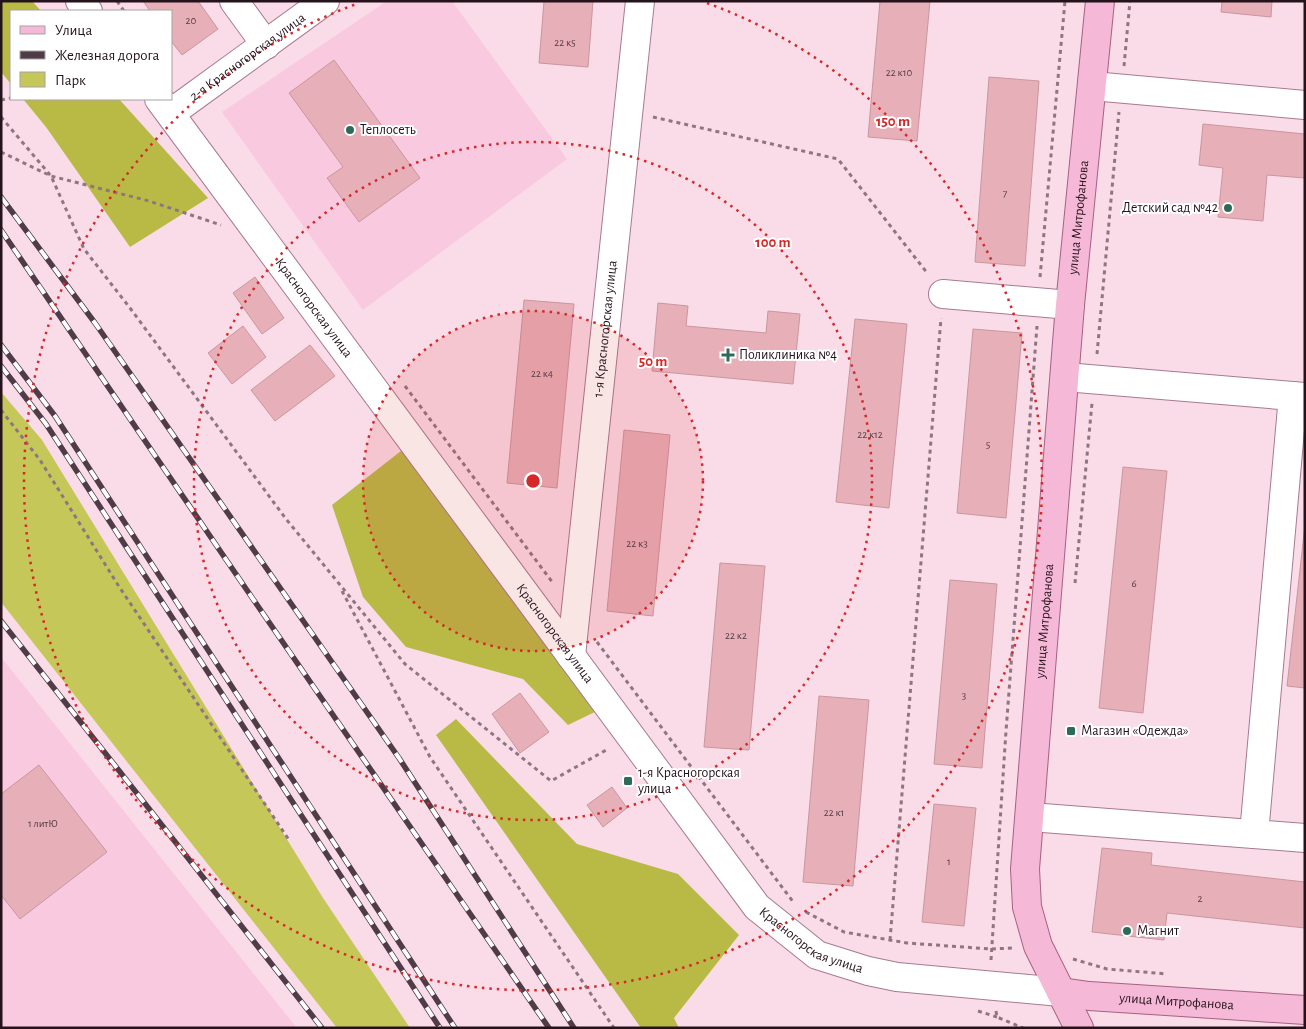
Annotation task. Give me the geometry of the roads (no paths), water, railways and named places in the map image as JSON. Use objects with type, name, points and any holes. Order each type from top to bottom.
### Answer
[{"type":"main road","name":"улица Митрофанова","points":[[1100,1],[1070,305],[1025,869],[1027,907],[1046,946],[1061,992],[1089,996],[1305,1010]]},
{"type":"main road","points":[[1061,992],[1080,1028]]},
{"type":"street","points":[[234,1],[266,45]]},
{"type":"street","name":"2-я Красногорская улица","points":[[165,106],[266,45],[325,1]]},
{"type":"street","name":"1-я Красногорская улица","points":[[572,656],[640,1]]},
{"type":"street","points":[[1092,86],[1305,105]]},
{"type":"street","name":"Красногорская улица","points":[[165,106],[757,907],[817,955],[868,971],[897,977],[1061,992]]},
{"type":"street","points":[[943,294],[1070,305]]},
{"type":"street","points":[[1065,377],[1299,396],[1254,834]]},
{"type":"street","points":[[1030,817],[1305,838]]},
{"type":"railway","points":[[1,197],[95,323],[399,758],[574,1028]]},
{"type":"railway","points":[[1,230],[549,1028]]},
{"type":"railway","points":[[1,345],[55,416],[455,1028]]},
{"type":"railway","points":[[1,366],[46,424],[440,1028]]},
{"type":"railway","points":[[1,621],[322,1028]]},
{"type":"place","name":"Теплосеть","points":[[350,130]]},
{"type":"place","name":"Детский сад №42","points":[[1228,208]]},
{"type":"place","name":"Поликлиника №4","points":[[728,355]]},
{"type":"place","name":"Магазин «Одежда»","points":[[1071,731]]},
{"type":"place","name":"1-я Красногорская улица","points":[[628,781]]},
{"type":"place","name":"Магнит","points":[[1127,931]]}]
